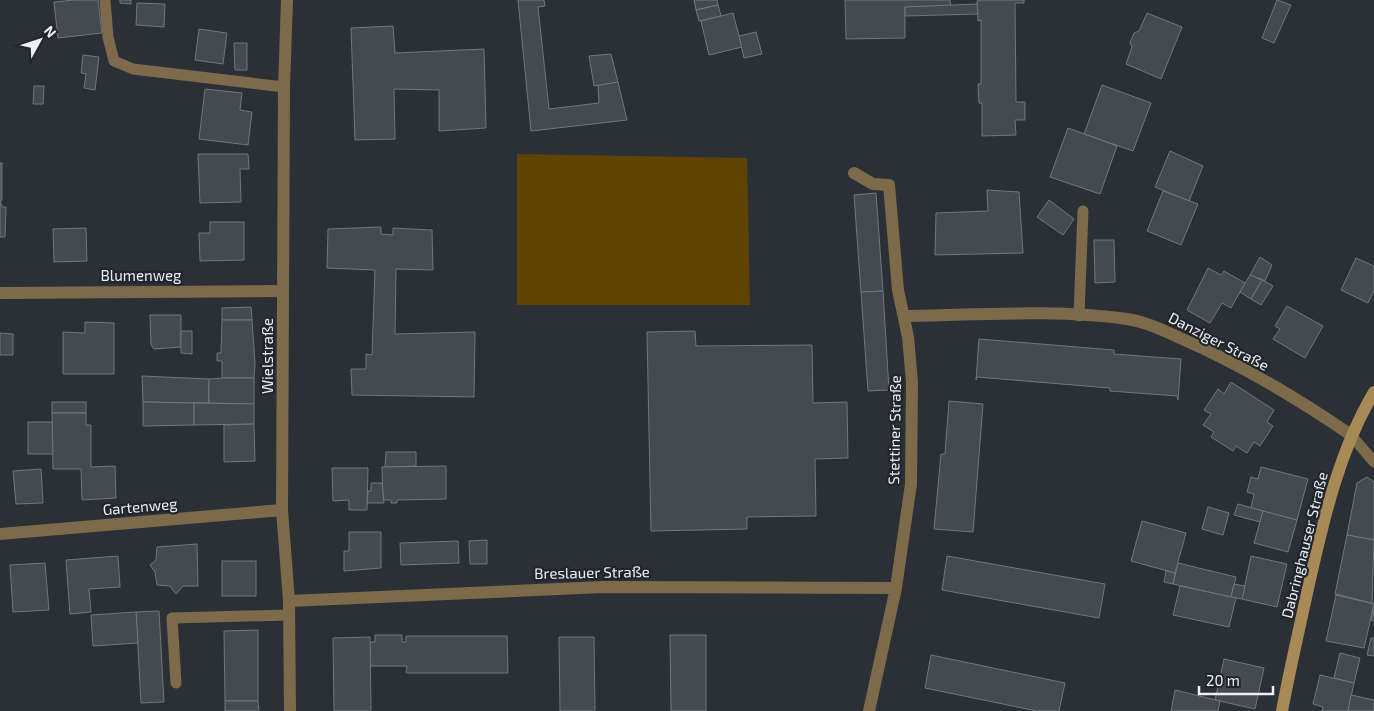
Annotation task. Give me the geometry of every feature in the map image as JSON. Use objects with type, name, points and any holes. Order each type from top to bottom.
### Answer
[{"type":"main road","name":"Dabringhauser Straße","points":[[1282,711],[1320,537],[1352,435],[1374,392]]},
{"type":"street","name":"Wielstraße","points":[[287,0],[284,87],[282,510],[289,601],[290,711]]},
{"type":"street","name":"Stettiner Straße","points":[[854,173],[873,184],[889,185],[898,290],[904,316],[912,382],[911,484],[896,588],[869,711]]},
{"type":"street","name":"Blumenweg","points":[[0,293],[283,291]]},
{"type":"street","name":"Danziger Straße","points":[[904,316],[1079,316],[1128,319],[1150,325],[1208,350],[1310,408],[1352,435]]},
{"type":"street","name":"Gartenweg","points":[[0,534],[282,510]]},
{"type":"street","name":"Breslauer Straße","points":[[289,601],[603,587],[896,588]]},
{"type":"lane","points":[[105,0],[108,36],[114,61],[133,69],[284,87]]},
{"type":"lane","points":[[1079,316],[1083,210]]},
{"type":"lane","name":"Danziger Straße","points":[[1352,435],[1374,462]]},
{"type":"lane","points":[[176,683],[172,618],[289,615]]},
{"type":"shaded area","points":[[517,154],[747,158],[750,305],[517,305]]},
{"type":"building","points":[[98,0],[102,33],[58,38],[54,2]]},
{"type":"building","points":[[120,0],[131,0],[131,4],[120,3]]},
{"type":"building","points":[[518,0],[544,0],[545,6],[538,7],[549,109],[599,103],[598,85],[618,82],[627,120],[531,131]]},
{"type":"building","points":[[694,0],[717,0],[718,5],[696,10]]},
{"type":"building","points":[[845,0],[950,0],[951,6],[905,7],[905,38],[846,39]]},
{"type":"building","points":[[1024,0],[1024,3],[1015,3],[1016,102],[1025,102],[1025,120],[1015,120],[1016,135],[982,136],[982,103],[979,103],[978,84],[981,84],[981,20],[978,21],[977,1]]},
{"type":"building","points":[[1277,0],[1291,5],[1274,43],[1262,38]]},
{"type":"building","points":[[137,3],[165,4],[164,27],[136,25]]},
{"type":"building","points":[[977,4],[978,14],[905,16],[905,7]]},
{"type":"building","points":[[718,5],[721,16],[699,21],[696,10]]},
{"type":"building","points":[[733,13],[742,47],[709,55],[701,21]]},
{"type":"building","points":[[1147,13],[1182,27],[1161,79],[1126,64],[1132,47],[1130,43],[1134,33],[1139,31]]},
{"type":"building","points":[[393,26],[395,53],[484,49],[486,128],[439,131],[439,90],[394,89],[395,139],[355,140],[351,28]]},
{"type":"building","points":[[199,29],[227,33],[223,64],[195,60]]},
{"type":"building","points":[[756,32],[762,54],[744,58],[739,36]]},
{"type":"building","points":[[234,43],[247,43],[247,70],[235,70]]},
{"type":"building","points":[[611,54],[618,82],[594,86],[589,56]]},
{"type":"building","points":[[83,55],[99,57],[95,90],[84,88],[86,74],[81,73]]},
{"type":"building","points":[[1102,85],[1151,103],[1133,151],[1084,134]]},
{"type":"building","points":[[34,86],[44,86],[43,104],[33,104]]},
{"type":"building","points":[[205,89],[242,93],[240,110],[252,112],[248,145],[199,139]]},
{"type":"building","points":[[1068,128],[1117,146],[1100,194],[1050,177]]},
{"type":"building","points":[[1170,151],[1203,166],[1189,201],[1155,187]]},
{"type":"building","points":[[198,154],[248,154],[249,169],[240,169],[241,202],[200,203]]},
{"type":"building","points":[[0,163],[2,163],[2,200],[0,200]]},
{"type":"building","points":[[987,190],[1019,192],[1023,253],[935,255],[936,213],[988,211]]},
{"type":"building","points":[[1163,191],[1198,204],[1181,245],[1147,231]]},
{"type":"building","points":[[876,193],[883,291],[861,292],[854,195]]},
{"type":"building","points":[[0,200],[2,207],[6,207],[5,237],[0,237]]},
{"type":"building","points":[[1049,200],[1074,219],[1063,235],[1037,217]]},
{"type":"building","points":[[210,222],[244,222],[244,260],[200,261],[199,233],[210,233]]},
{"type":"building","points":[[381,227],[381,234],[393,235],[393,228],[432,230],[433,270],[396,269],[395,334],[475,332],[474,397],[352,395],[351,369],[366,369],[366,354],[372,355],[375,270],[327,268],[328,229]]},
{"type":"building","points":[[86,228],[87,261],[54,262],[53,229]]},
{"type":"building","points":[[1094,240],[1114,240],[1115,282],[1095,283]]},
{"type":"building","points":[[1260,257],[1272,265],[1265,281],[1250,275]]},
{"type":"building","points":[[1356,258],[1374,266],[1374,291],[1368,303],[1341,290]]},
{"type":"building","points":[[1208,268],[1221,275],[1224,271],[1245,283],[1231,308],[1222,303],[1210,323],[1187,310]]},
{"type":"building","points":[[1250,275],[1262,280],[1251,299],[1240,292]]},
{"type":"building","points":[[1259,278],[1273,286],[1261,305],[1251,299],[1262,280]]},
{"type":"building","points":[[883,291],[889,390],[868,391],[861,292]]},
{"type":"building","points":[[1287,306],[1323,326],[1305,358],[1273,339],[1280,329],[1275,326]]},
{"type":"building","points":[[251,307],[252,320],[222,320],[222,308]]},
{"type":"building","points":[[150,315],[181,315],[181,347],[154,349],[151,345]]},
{"type":"building","points":[[222,320],[252,320],[254,378],[222,378],[222,361],[217,361],[217,353],[221,353]]},
{"type":"building","points":[[85,322],[114,323],[114,374],[63,374],[63,332],[85,333]]},
{"type":"building","points":[[181,331],[192,331],[192,354],[181,353]]},
{"type":"building","points":[[695,331],[696,346],[812,345],[813,403],[847,402],[848,458],[815,459],[816,516],[747,517],[747,529],[651,531],[647,332]]},
{"type":"building","points":[[0,333],[13,334],[13,355],[0,355]]},
{"type":"building","points":[[979,339],[1114,350],[1114,354],[1181,359],[1178,400],[1177,396],[1110,391],[1110,388],[977,377],[976,380]]},
{"type":"building","points":[[142,376],[209,379],[209,403],[143,402]]},
{"type":"building","points":[[254,378],[254,404],[209,403],[209,379]]},
{"type":"building","points":[[1231,382],[1274,410],[1267,422],[1273,426],[1260,446],[1254,442],[1247,453],[1236,446],[1233,451],[1211,437],[1214,432],[1203,425],[1211,414],[1204,410],[1218,389],[1224,394]]},
{"type":"building","points":[[949,401],[983,404],[973,532],[934,529],[941,454],[945,454]]},
{"type":"building","points":[[52,402],[86,402],[86,413],[52,413]]},
{"type":"building","points":[[143,402],[194,403],[194,425],[143,426]]},
{"type":"building","points":[[194,403],[254,404],[254,424],[194,425]]},
{"type":"building","points":[[52,413],[86,413],[86,425],[91,425],[91,467],[115,466],[116,498],[82,500],[81,469],[53,469]]},
{"type":"building","points":[[28,422],[52,422],[53,454],[28,454]]},
{"type":"building","points":[[254,424],[255,461],[224,462],[224,425]]},
{"type":"building","points":[[386,452],[416,452],[416,466],[385,467]]},
{"type":"building","points":[[446,466],[446,499],[397,500],[397,503],[391,503],[391,500],[383,500],[382,467]]},
{"type":"building","points":[[1261,467],[1308,479],[1297,520],[1251,508],[1254,494],[1247,492],[1251,477],[1258,479]]},
{"type":"building","points":[[332,468],[368,468],[367,510],[349,510],[349,500],[333,501]]},
{"type":"building","points":[[41,469],[43,503],[16,504],[13,471]]},
{"type":"building","points":[[1367,477],[1374,482],[1374,540],[1347,535],[1357,483]]},
{"type":"building","points":[[371,483],[382,483],[384,503],[367,503],[368,491],[371,491]]},
{"type":"building","points":[[1238,504],[1263,511],[1260,522],[1234,515]]},
{"type":"building","points":[[1208,507],[1229,513],[1223,535],[1202,529]]},
{"type":"building","points":[[1263,511],[1297,520],[1288,552],[1254,543]]},
{"type":"building","points":[[1142,521],[1186,533],[1175,573],[1131,561]]},
{"type":"building","points":[[349,532],[381,532],[381,568],[344,571],[344,551],[349,551]]},
{"type":"building","points":[[1347,535],[1374,540],[1372,603],[1335,594]]},
{"type":"building","points":[[487,540],[487,564],[470,564],[469,541]]},
{"type":"building","points":[[458,541],[459,563],[401,565],[400,543]]},
{"type":"building","points":[[197,544],[198,586],[183,586],[176,594],[170,586],[157,585],[155,572],[150,565],[156,560],[157,547]]},
{"type":"building","points":[[118,556],[120,587],[89,589],[91,612],[70,614],[66,560]]},
{"type":"building","points":[[947,556],[1105,584],[1099,618],[942,590]]},
{"type":"building","points":[[1251,556],[1287,564],[1277,607],[1242,599]]},
{"type":"building","points":[[222,561],[256,561],[256,596],[222,596]]},
{"type":"building","points":[[45,563],[49,610],[13,612],[10,565]]},
{"type":"building","points":[[1178,563],[1236,577],[1231,597],[1173,584]]},
{"type":"building","points":[[1166,571],[1175,573],[1173,584],[1164,582]]},
{"type":"building","points":[[1234,584],[1245,586],[1242,599],[1231,597]]},
{"type":"building","points":[[1180,586],[1236,598],[1229,627],[1173,615]]},
{"type":"building","points":[[1336,595],[1374,604],[1364,648],[1326,641]]},
{"type":"building","points":[[1374,605],[1374,621],[1371,620]]},
{"type":"building","points":[[159,611],[164,702],[141,703],[136,612]]},
{"type":"building","points":[[136,612],[138,643],[93,646],[91,615]]},
{"type":"building","points":[[258,630],[258,701],[225,701],[224,631]]},
{"type":"building","points":[[375,635],[402,635],[402,642],[406,642],[406,636],[507,636],[508,673],[406,673],[407,666],[370,666],[370,642],[375,642]]},
{"type":"building","points":[[670,635],[706,635],[706,711],[671,711]]},
{"type":"building","points":[[370,637],[371,711],[334,711],[333,638]]},
{"type":"building","points":[[559,637],[594,637],[595,711],[560,711]]},
{"type":"building","points":[[1371,638],[1374,638],[1374,656],[1367,655]]},
{"type":"building","points":[[1340,653],[1360,658],[1354,683],[1334,678]]},
{"type":"building","points":[[931,655],[1065,683],[1059,711],[1037,711],[925,688]]},
{"type":"building","points":[[1224,659],[1264,668],[1255,709],[1215,700]]},
{"type":"building","points":[[1320,675],[1354,683],[1348,711],[1322,711],[1323,707],[1313,704]]},
{"type":"building","points":[[1175,690],[1220,701],[1218,711],[1171,711]]},
{"type":"building","points":[[1351,695],[1374,700],[1374,711],[1348,711]]},
{"type":"building","points":[[225,701],[258,701],[259,711],[225,711]]}]
